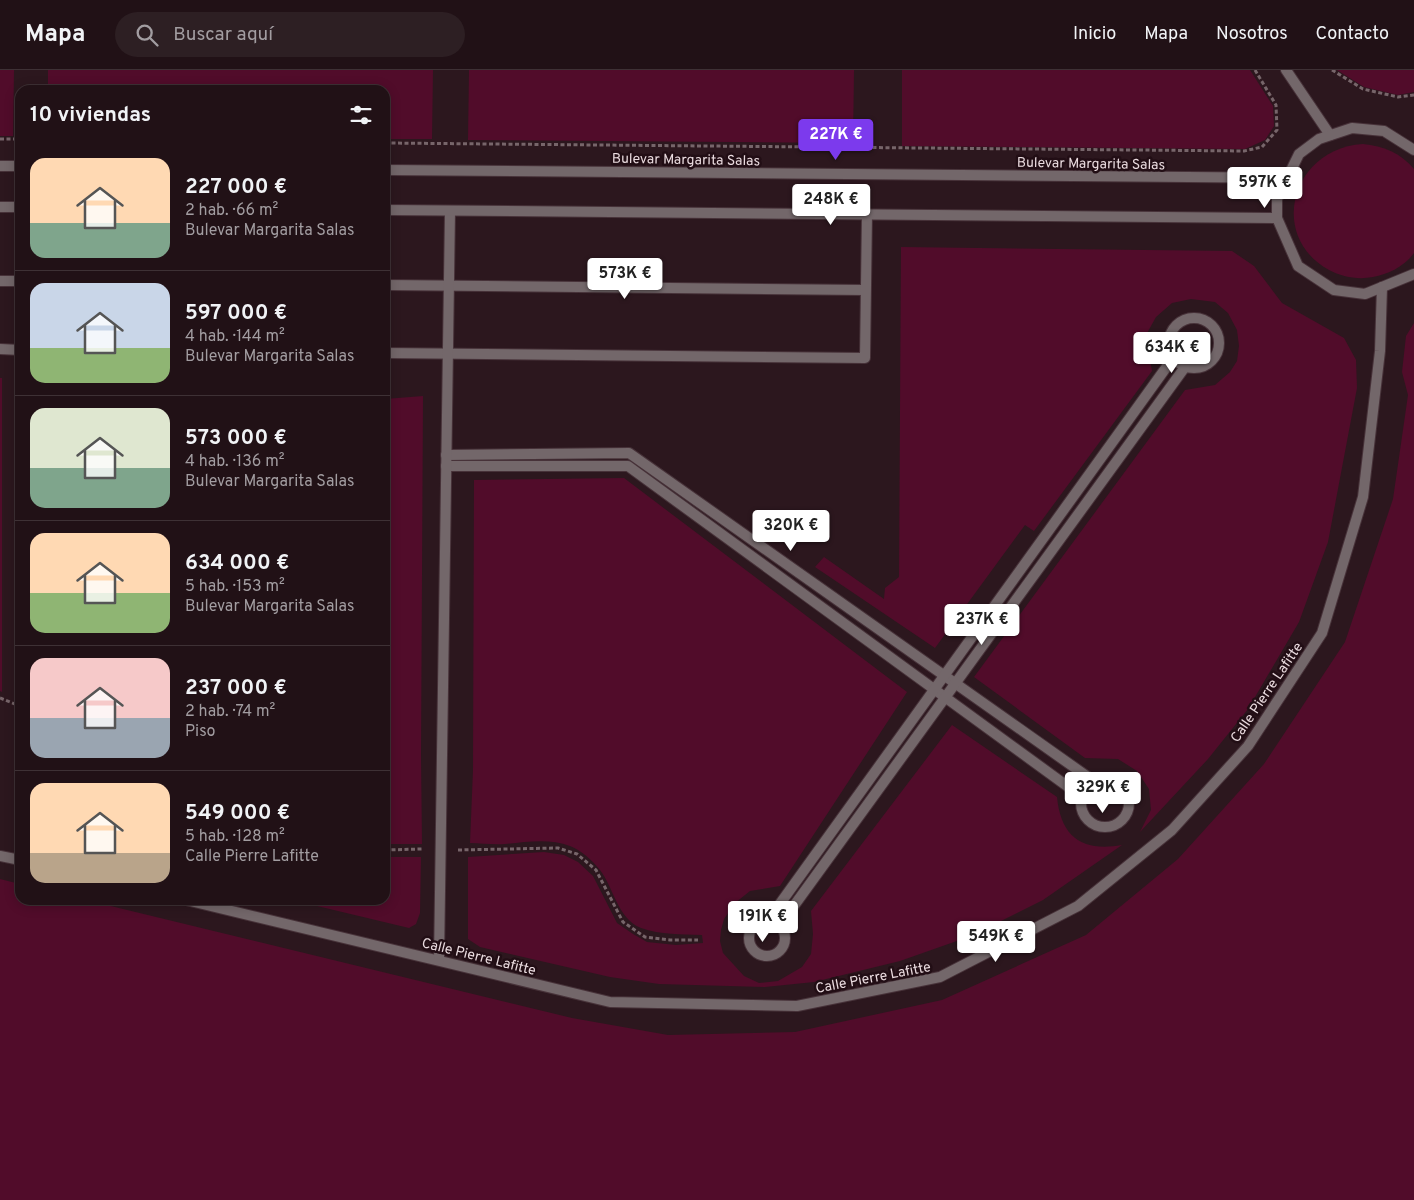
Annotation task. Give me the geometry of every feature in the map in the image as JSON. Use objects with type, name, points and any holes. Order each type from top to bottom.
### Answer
[{"type":"street","points":[[1286,70],[1330,135]]},
{"type":"street","points":[[1414,150],[1384,131],[1352,128],[1319,139],[1299,154],[1278,199],[1277,218],[1298,266],[1334,290],[1364,294],[1414,274]]},
{"type":"street","points":[[0,166],[15,166]]},
{"type":"street","name":"Bulevar Margarita Salas","points":[[390,170],[1288,178]]},
{"type":"street","points":[[0,207],[15,207]]},
{"type":"street","points":[[390,210],[1277,218]]},
{"type":"street","points":[[439,960],[450,211]]},
{"type":"street","points":[[390,353],[865,358],[866,214]]},
{"type":"street","points":[[0,281],[15,282]]},
{"type":"street","points":[[390,285],[866,290]]},
{"type":"street","name":"Calle Pierre Lafitte","points":[[207,905],[610,1002],[797,1006],[940,977],[1078,906],[1172,830],[1248,746],[1322,633],[1363,497],[1380,351],[1382,287]]},
{"type":"street","points":[[1187,318],[1198,318],[1209,322],[1217,331],[1220,343],[1217,355],[1209,364],[1198,369],[1185,367],[1177,363],[1170,354],[1168,344],[1170,333],[1176,324],[1187,318]]},
{"type":"street","points":[[0,349],[15,350]]},
{"type":"street","points":[[769,919],[780,925],[786,938],[783,948],[776,954],[766,957],[757,954],[749,942],[749,935],[756,923],[769,919],[1173,358]]},
{"type":"street","points":[[780,925],[1185,367]]},
{"type":"street","points":[[446,455],[629,453],[1095,782]]},
{"type":"street","points":[[446,466],[628,466],[1082,797]]},
{"type":"street","points":[[1111,780],[1122,785],[1128,795],[1129,806],[1125,817],[1116,825],[1105,828],[1095,825],[1087,819],[1082,810],[1082,797],[1085,790],[1095,782],[1111,780]]},
{"type":"street","points":[[0,856],[15,859]]},
{"type":"path","points":[[390,143],[1244,151],[1262,146],[1277,130],[1276,105],[1255,70]]},
{"type":"path","points":[[1332,70],[1363,90],[1398,97],[1414,94]]},
{"type":"path","points":[[0,139],[15,139]]},
{"type":"path","points":[[0,698],[15,704]]},
{"type":"path","points":[[390,850],[558,848],[577,854],[596,870],[623,922],[646,936],[670,940],[698,940]]},
{"type":"shaded area","points":[[0,70],[14,70],[13,136],[0,136]]},
{"type":"shaded area","points":[[48,70],[433,70],[432,139],[390,139],[390,85],[48,85]]},
{"type":"shaded area","points":[[469,70],[854,70],[853,143],[468,140]]},
{"type":"shaded area","points":[[902,70],[1250,70],[1273,106],[1274,126],[1265,140],[1245,149],[902,146]]},
{"type":"shaded area","points":[[1337,70],[1414,70],[1414,92],[1398,95],[1364,87]]},
{"type":"shaded area","points":[[1363,144],[1378,146],[1391,151],[1409,163],[1414,169],[1414,253],[1401,266],[1390,272],[1362,278],[1345,276],[1329,270],[1310,255],[1298,237],[1294,216],[1296,196],[1305,177],[1319,161],[1339,149]]},
{"type":"shaded area","points":[[901,247],[1232,251],[1254,266],[1282,303],[1344,338],[1356,360],[1357,388],[1328,542],[1299,622],[1248,709],[1208,759],[1140,832],[1151,810],[1149,789],[1137,771],[1118,759],[1085,758],[974,677],[1185,390],[1215,385],[1230,372],[1237,361],[1239,346],[1237,330],[1228,313],[1215,302],[1191,299],[1172,303],[1156,317],[1146,335],[1152,371],[1034,531],[1025,525],[935,648],[815,567],[824,557],[884,599],[885,588],[899,577]]},
{"type":"shaded area","points":[[1414,323],[1414,1200],[0,1200],[0,879],[15,883],[15,905],[107,905],[572,1018],[668,1035],[795,1032],[942,1000],[1086,935],[1178,859],[1264,764],[1345,642],[1393,499],[1408,395],[1402,372],[1406,336]]},
{"type":"shaded area","points":[[0,378],[2,378],[2,692],[0,691]]},
{"type":"shaded area","points":[[423,396],[422,844],[390,844],[390,399]]},
{"type":"shaded area","points":[[624,478],[907,692],[780,886],[750,891],[735,903],[724,919],[720,941],[723,953],[744,976],[759,983],[778,981],[802,967],[811,954],[813,934],[811,911],[952,725],[1057,797],[1063,823],[1076,839],[1085,844],[1096,846],[1122,845],[1043,900],[971,936],[900,961],[814,982],[765,987],[659,984],[610,977],[480,947],[468,939],[468,857],[544,852],[564,855],[578,862],[593,876],[617,923],[633,934],[647,942],[676,945],[703,943],[702,935],[656,932],[641,928],[633,923],[621,910],[600,870],[586,856],[570,846],[546,841],[501,844],[470,843],[473,770],[474,480]]},
{"type":"shaded area","points":[[390,857],[421,857],[420,913],[416,924],[409,928],[313,905],[390,905]]}]
